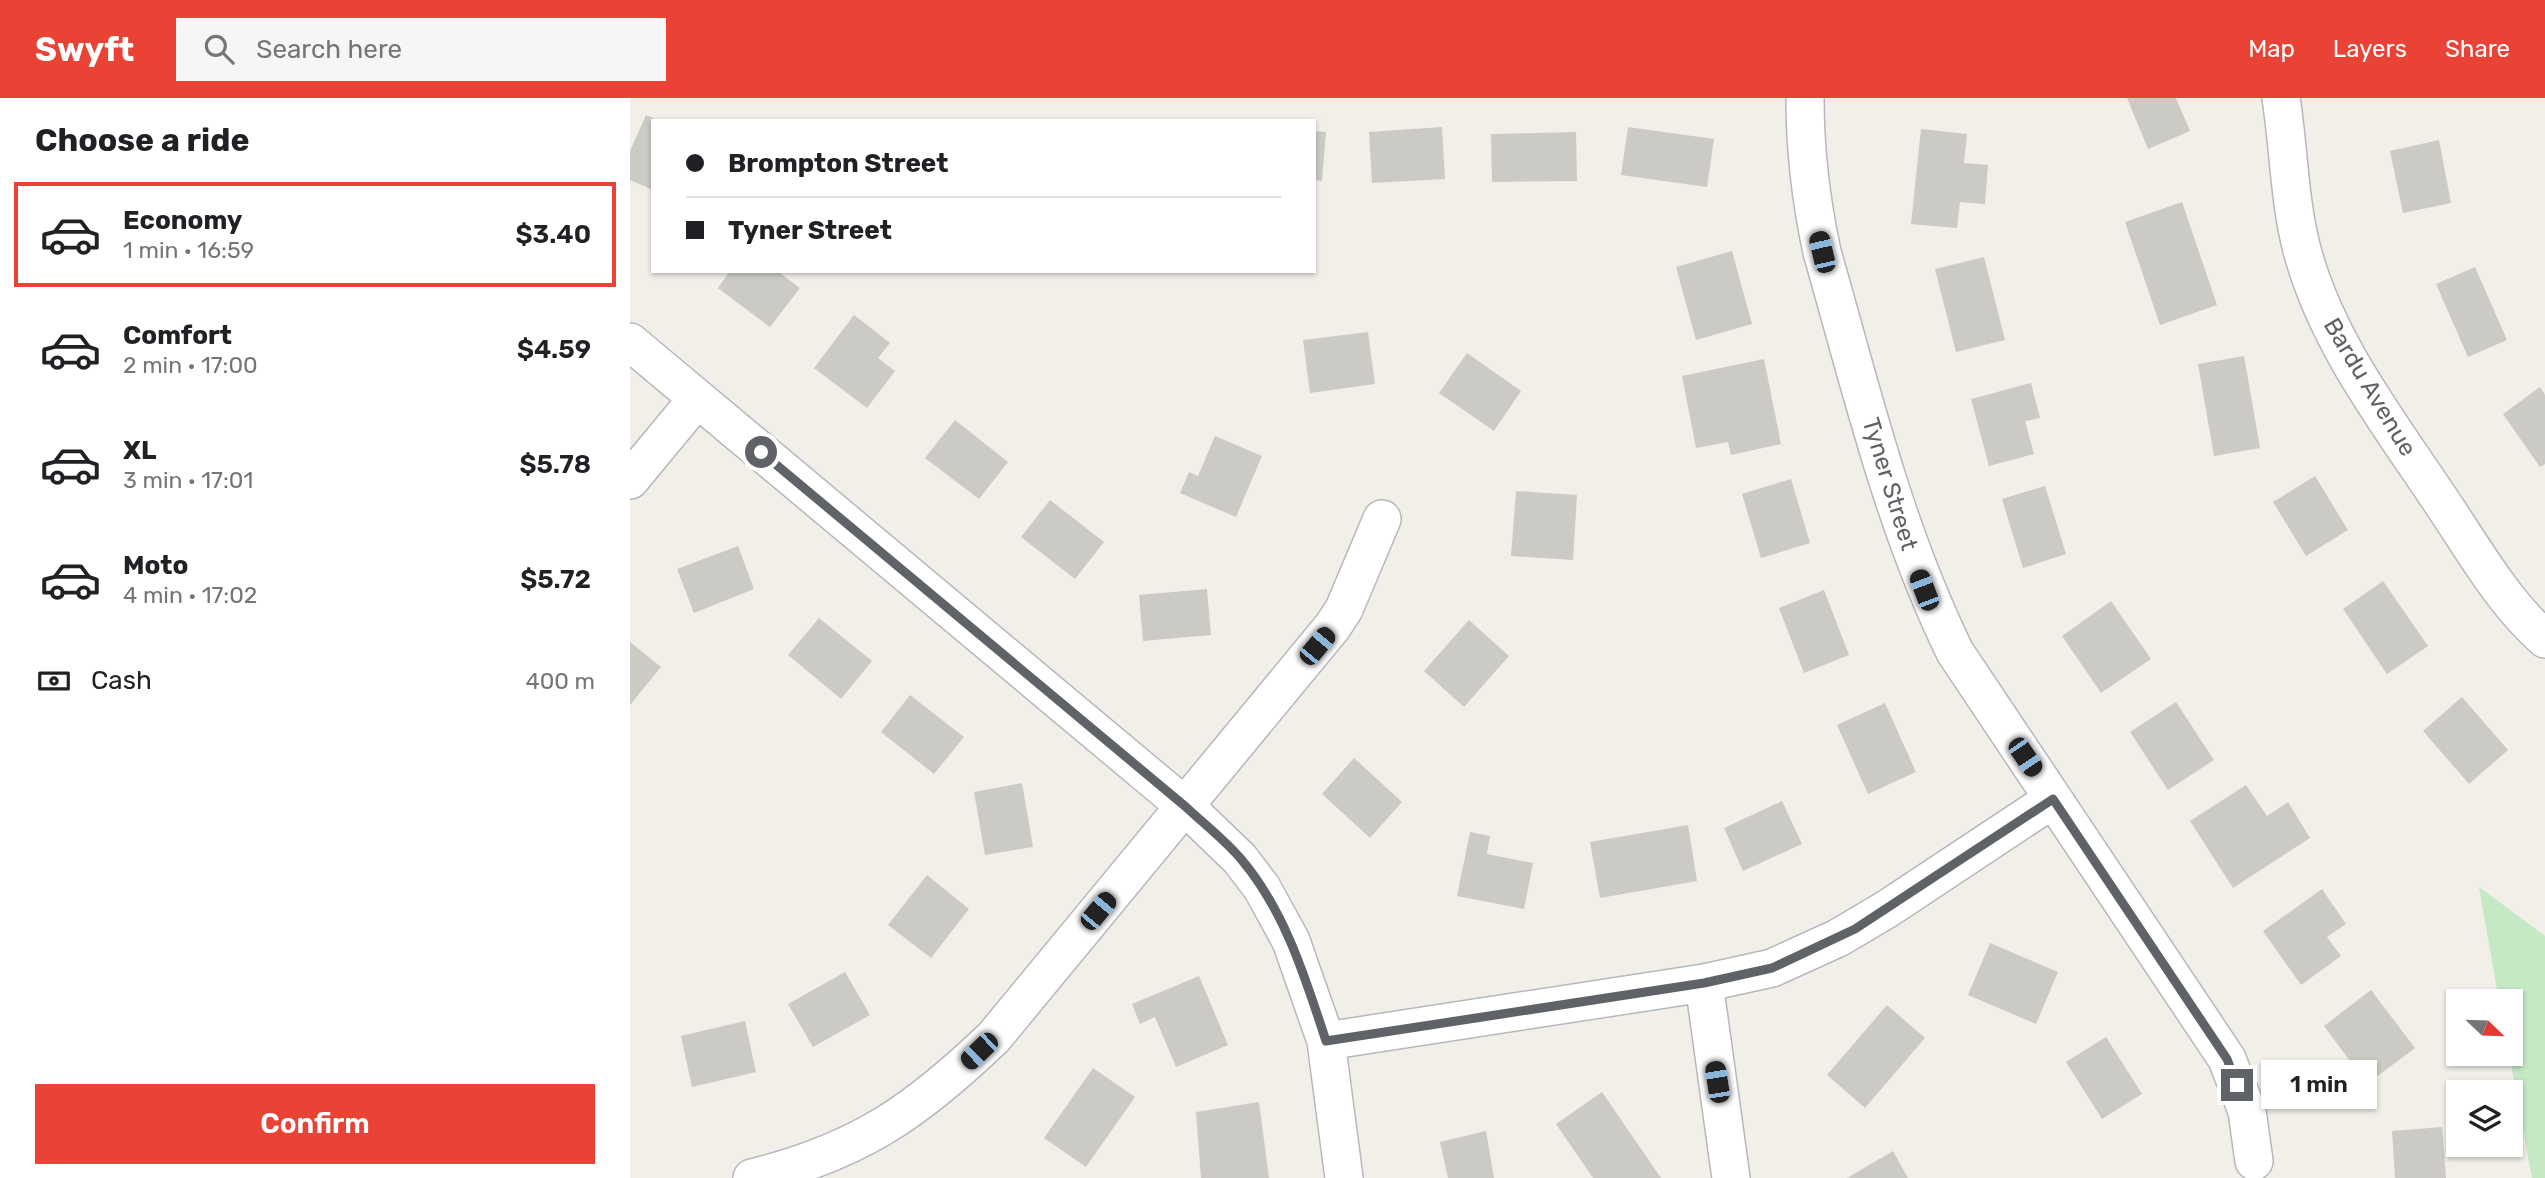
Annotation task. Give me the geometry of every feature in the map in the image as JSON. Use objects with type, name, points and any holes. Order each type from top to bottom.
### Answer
[{"type":"street","name":"Tyner Street","points":[[1805,98],[1805,139],[1813,213],[1901,528],[1924,590],[1955,652],[2227,1059],[2247,1111],[2254,1161]]},
{"type":"street","name":"Bardu Avenue","points":[[2281,98],[2292,200],[2302,250],[2333,331],[2372,398],[2498,586],[2526,622],[2545,639]]},
{"type":"street","points":[[630,342],[1186,807],[1240,859],[1262,888],[1300,962],[1326,1041],[1344,1178]]},
{"type":"street","points":[[630,480],[697,399]]},
{"type":"street","points":[[752,1178],[795,1167],[849,1147],[903,1115],[948,1080],[994,1037],[1333,626],[1345,609],[1382,519]]},
{"type":"street","points":[[1326,1041],[1704,983],[1772,968],[1839,938],[2053,799]]},
{"type":"street","points":[[1704,983],[1731,1178]]},
{"type":"green space","points":[[2479,887],[2545,936],[2545,1178],[2532,1178],[2523,1129],[2523,1080],[2514,1080],[2511,1066],[2524,1066],[2524,989],[2497,989]]},
{"type":"building","points":[[2127,98],[2176,98],[2190,131],[2148,149]]},
{"type":"building","points":[[646,115],[655,119],[651,119],[651,189],[630,180],[630,151]]},
{"type":"building","points":[[1442,127],[1445,179],[1372,183],[1369,132]]},
{"type":"building","points":[[1628,127],[1714,139],[1707,187],[1621,175]]},
{"type":"building","points":[[1921,129],[1967,134],[1964,163],[1988,165],[1985,204],[1960,202],[1957,228],[1911,224]]},
{"type":"building","points":[[1316,131],[1326,132],[1322,181],[1316,180]]},
{"type":"building","points":[[1576,132],[1577,181],[1492,182],[1491,134]]},
{"type":"building","points":[[2439,140],[2451,203],[2403,213],[2390,151]]},
{"type":"building","points":[[2182,202],[2217,305],[2160,325],[2125,222]]},
{"type":"building","points":[[1732,251],[1752,324],[1696,340],[1676,267]]},
{"type":"building","points":[[1984,257],[2005,340],[1956,352],[1935,269]]},
{"type":"building","points":[[2475,267],[2507,340],[2468,357],[2436,284]]},
{"type":"building","points":[[729,273],[780,273],[800,288],[770,327],[718,288]]},
{"type":"building","points":[[854,315],[890,343],[878,358],[895,371],[867,408],[814,368]]},
{"type":"building","points":[[1368,332],[1375,384],[1310,393],[1303,340]]},
{"type":"building","points":[[1467,353],[1521,391],[1494,431],[1439,393]]},
{"type":"building","points":[[2244,356],[2260,448],[2214,456],[2198,364]]},
{"type":"building","points":[[1764,359],[1781,444],[1731,455],[1728,442],[1696,448],[1682,376]]},
{"type":"building","points":[[2031,383],[2040,418],[2025,421],[2034,454],[1989,466],[1971,399]]},
{"type":"building","points":[[2540,387],[2545,395],[2545,464],[2540,467],[2503,414]]},
{"type":"building","points":[[955,420],[1008,462],[979,499],[925,458]]},
{"type":"building","points":[[1215,436],[1262,456],[1236,517],[1180,493],[1189,472],[1198,476]]},
{"type":"building","points":[[2315,476],[2348,530],[2306,556],[2273,502]]},
{"type":"building","points":[[1791,479],[1810,543],[1761,558],[1742,494]]},
{"type":"building","points":[[2045,486],[2066,554],[2023,568],[2002,499]]},
{"type":"building","points":[[1516,491],[1577,495],[1573,560],[1511,556]]},
{"type":"building","points":[[1050,500],[1104,542],[1075,579],[1021,537]]},
{"type":"building","points":[[738,546],[754,589],[694,613],[677,569]]},
{"type":"building","points":[[2383,581],[2428,646],[2387,674],[2343,609]]},
{"type":"building","points":[[1207,589],[1211,635],[1143,641],[1139,595]]},
{"type":"building","points":[[1824,590],[1849,655],[1804,673],[1779,608]]},
{"type":"building","points":[[2111,601],[2151,659],[2101,693],[2062,636]]},
{"type":"building","points":[[819,618],[872,661],[841,699],[788,655]]},
{"type":"building","points":[[1469,620],[1509,656],[1464,707],[1424,671]]},
{"type":"building","points":[[630,642],[661,667],[630,705]]},
{"type":"building","points":[[910,695],[964,737],[934,774],[881,732]]},
{"type":"building","points":[[2462,697],[2508,750],[2469,784],[2423,731]]},
{"type":"building","points":[[2176,702],[2214,760],[2168,790],[2130,732]]},
{"type":"building","points":[[1885,703],[1916,772],[1868,794],[1837,725]]},
{"type":"building","points":[[1354,758],[1402,802],[1370,838],[1322,794]]},
{"type":"building","points":[[1022,783],[1033,847],[985,855],[974,792]]},
{"type":"building","points":[[2246,785],[2267,816],[2288,802],[2310,838],[2233,888],[2190,821]]},
{"type":"building","points":[[1782,801],[1802,844],[1743,871],[1724,828]]},
{"type":"building","points":[[1688,825],[1697,881],[1600,898],[1590,842]]},
{"type":"building","points":[[1470,832],[1490,836],[1487,854],[1533,863],[1524,909],[1457,896]]},
{"type":"building","points":[[927,875],[969,909],[931,958],[888,925]]},
{"type":"building","points":[[2322,889],[2346,924],[2327,937],[2341,956],[2301,985],[2263,931]]},
{"type":"building","points":[[1990,943],[2058,972],[2036,1024],[1968,995]]},
{"type":"building","points":[[845,972],[870,1015],[813,1047],[788,1004]]},
{"type":"building","points":[[1199,976],[1228,1045],[1176,1067],[1155,1017],[1140,1024],[1132,1004]]},
{"type":"building","points":[[2371,990],[2415,1048],[2367,1084],[2324,1026]]},
{"type":"building","points":[[1887,1005],[1925,1038],[1865,1108],[1827,1075]]},
{"type":"building","points":[[745,1021],[756,1072],[692,1087],[681,1036]]},
{"type":"building","points":[[2106,1037],[2142,1094],[2102,1119],[2066,1062]]},
{"type":"building","points":[[1093,1068],[1135,1097],[1086,1167],[1044,1138]]},
{"type":"building","points":[[1602,1092],[1661,1178],[1593,1178],[1556,1124]]},
{"type":"building","points":[[1259,1102],[1269,1178],[1201,1178],[1196,1112]]},
{"type":"building","points":[[2442,1127],[2446,1178],[2395,1178],[2392,1131]]},
{"type":"building","points":[[1486,1131],[1494,1178],[1448,1178],[1440,1142]]},
{"type":"building","points":[[1893,1151],[1908,1178],[1847,1178]]},
{"type":"route","points":[[761,452],[1186,807],[1240,859],[1262,888],[1291,941],[1326,1041],[1704,983],[1772,968],[1855,929],[2053,799],[2227,1059],[2237,1085]]}]
